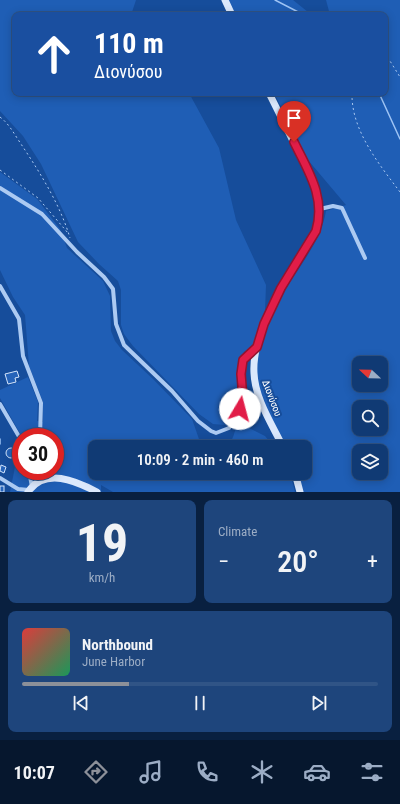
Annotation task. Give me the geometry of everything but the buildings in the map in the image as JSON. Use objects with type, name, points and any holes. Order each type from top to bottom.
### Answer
[{"type":"main road","points":[[225,0],[231,12]]},
{"type":"main road","name":"Διονύσου","points":[[270,96],[312,179],[317,191],[320,210],[316,231],[281,288],[264,324],[257,347],[254,369],[256,389],[280,440]]},
{"type":"main road","points":[[32,488],[50,478],[64,478],[97,492]]},
{"type":"main road","points":[[297,480],[300,492]]},
{"type":"street","points":[[0,188],[42,214],[73,245],[77,252],[104,277],[113,289],[116,324],[124,345],[172,391],[198,421],[210,431],[222,431],[229,428],[232,424],[243,398],[241,374],[243,360],[257,347]]},
{"type":"street","points":[[320,210],[333,206],[342,208],[365,258]]},
{"type":"street","points":[[0,286],[19,319],[23,356],[41,403],[40,428]]},
{"type":"street","points":[[0,404],[14,428]]},
{"type":"street","points":[[0,478],[18,489],[32,488]]},
{"type":"path","points":[[388,58],[400,77]]},
{"type":"path","points":[[352,96],[352,105],[372,154],[400,192]]},
{"type":"path","points":[[0,117],[7,122],[32,158],[73,245]]},
{"type":"path","points":[[0,170],[38,198],[69,235]]},
{"type":"shaded area","points":[[0,0],[136,0],[132,12],[12,12],[12,96],[191,96],[219,148],[236,220],[266,285],[265,311],[253,346],[244,352],[240,360],[238,402],[230,420],[225,425],[213,424],[199,414],[133,346],[124,334],[121,325],[121,290],[118,281],[78,242],[41,164],[23,136],[0,111]]},
{"type":"shaded area","points":[[228,0],[293,0],[308,12],[234,12]]},
{"type":"shaded area","points":[[326,0],[400,0],[400,492],[303,492],[300,480],[312,480],[312,440],[282,440],[266,408],[258,383],[258,355],[262,340],[274,311],[314,244],[326,211],[346,205],[308,160],[276,96],[388,96],[388,12],[329,12]]},
{"type":"shaded area","points":[[0,172],[37,199],[60,229],[67,248],[103,281],[110,296],[111,331],[115,341],[122,350],[192,419],[199,440],[88,440],[88,480],[292,480],[295,492],[113,492],[101,485],[101,492],[10,492],[12,480],[64,480],[64,428],[17,428],[0,398],[0,390],[28,377],[38,402],[37,421],[43,422],[43,402],[29,366],[25,315],[13,297],[0,270]]},
{"type":"shaded area","points":[[239,423],[265,436],[268,440],[232,440]]},
{"type":"waterway","points":[[275,0],[298,12]]},
{"type":"waterway","points":[[380,96],[400,139]]},
{"type":"waterway","points":[[0,439],[0,444]]},
{"type":"route","points":[[240,409],[243,398],[241,374],[243,360],[257,347],[264,324],[272,306],[281,288],[316,231],[318,224],[320,210],[317,191],[294,142]]}]
